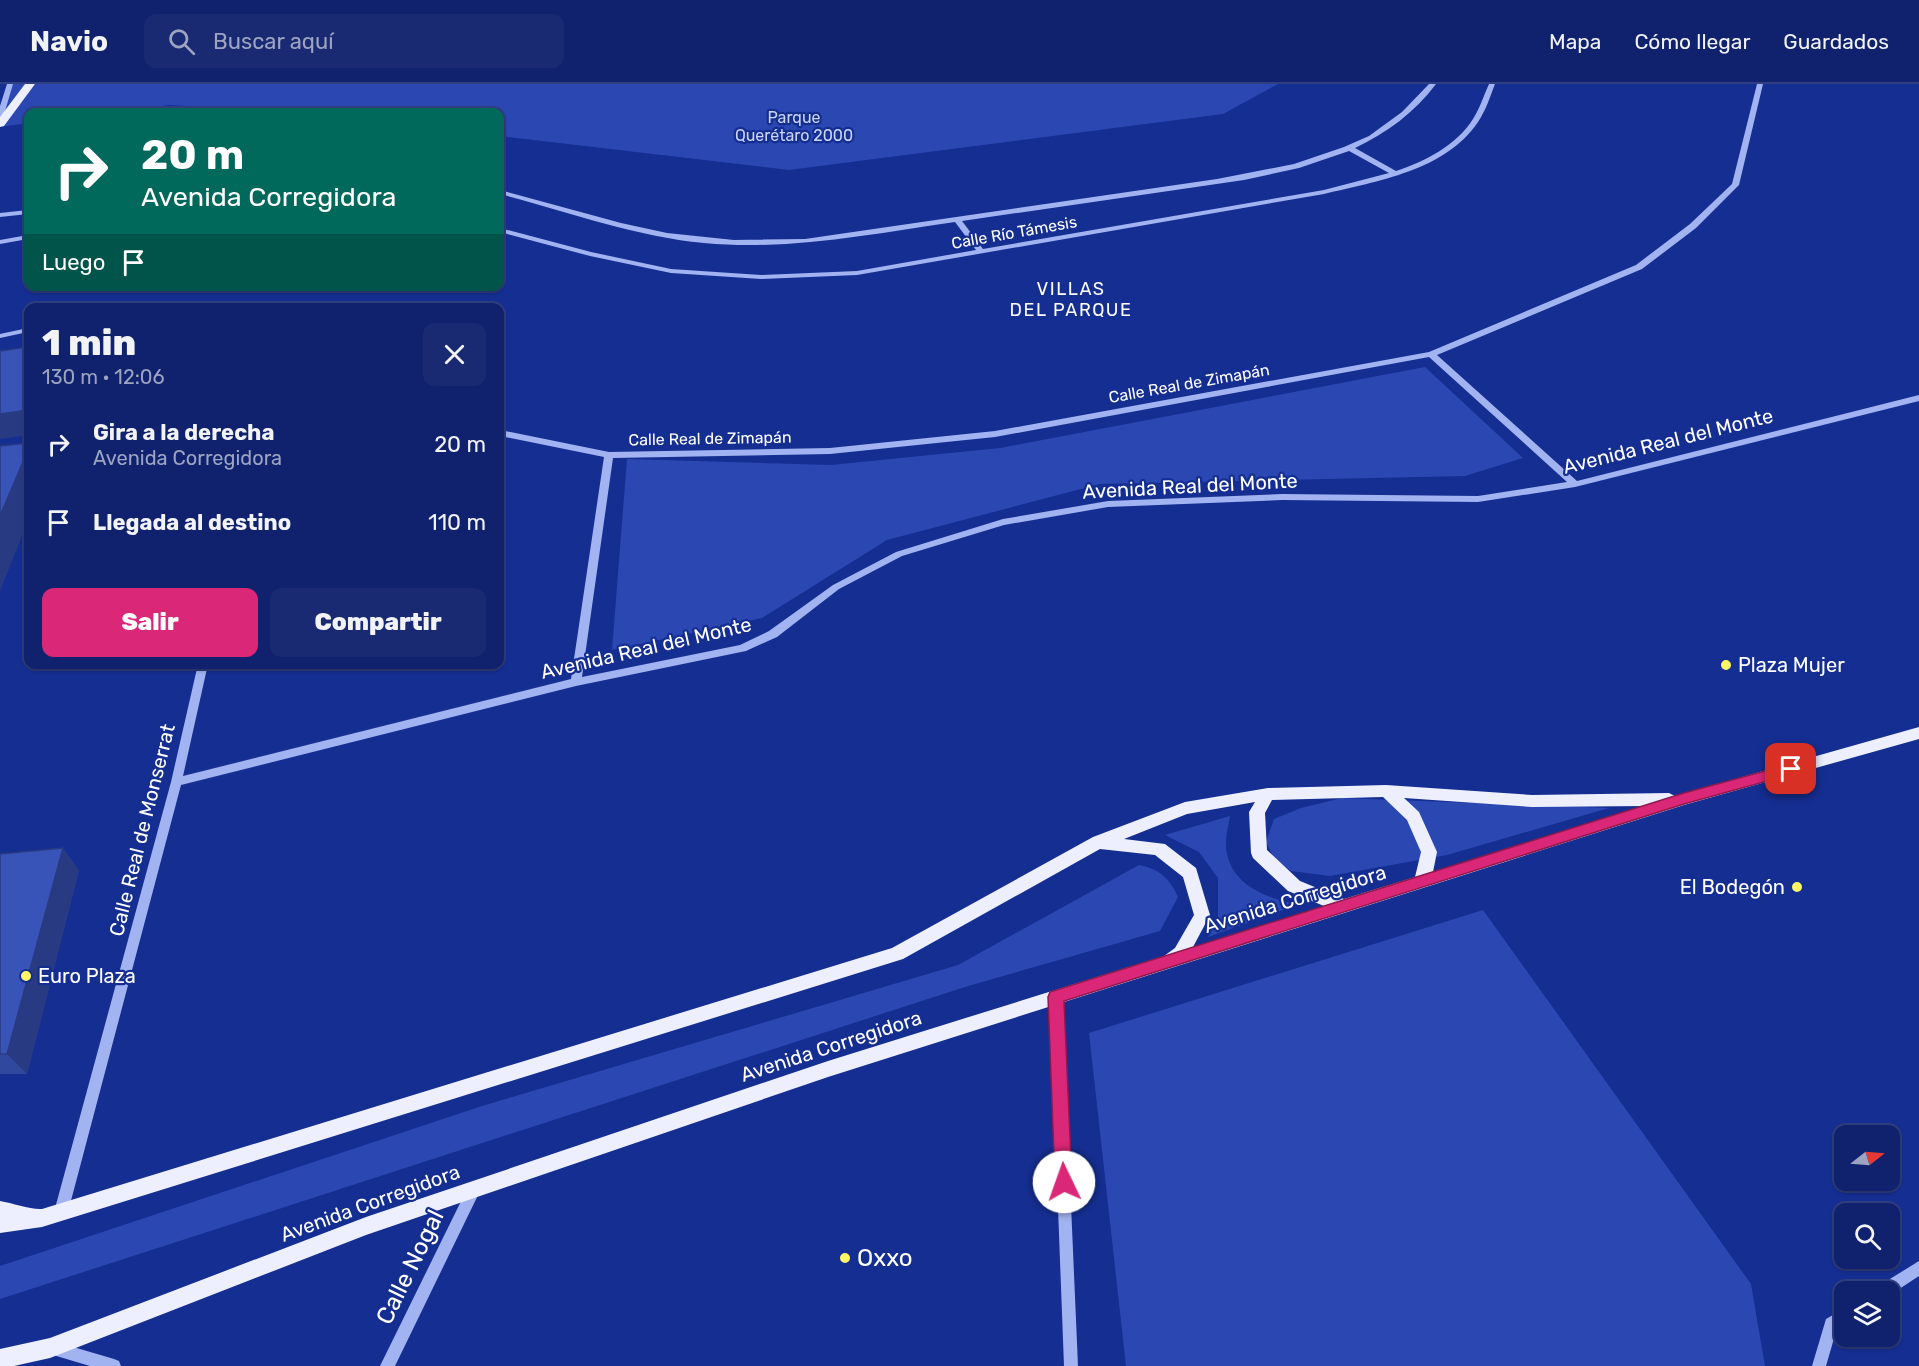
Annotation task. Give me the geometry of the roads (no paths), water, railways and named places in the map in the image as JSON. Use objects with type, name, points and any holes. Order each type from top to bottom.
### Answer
[{"type":"main road","points":[[0,124],[30,84]]},
{"type":"main road","name":"Avenida Corregidora","points":[[0,1359],[50,1347],[366,1226],[828,1069],[1684,799],[1919,734]]},
{"type":"main road","points":[[1386,790],[1413,816],[1429,852],[1422,882]]},
{"type":"main road","name":"Avenida Corregidora","points":[[0,1224],[42,1218],[897,954],[1099,842],[1185,808],[1268,794],[1386,790],[1532,801],[1684,799]]},
{"type":"main road","points":[[1268,794],[1257,812],[1259,854],[1294,886],[1344,907]]},
{"type":"main road","points":[[1099,842],[1159,849],[1190,873],[1202,915],[1181,952],[1159,965]]},
{"type":"main road","points":[[0,1210],[42,1218]]},
{"type":"main road","points":[[0,1232],[42,1218]]},
{"type":"street","points":[[0,118],[10,84]]},
{"type":"street","name":"Calle Río Támesis","points":[[504,193],[603,221],[689,239],[746,244],[805,241],[1234,180],[1319,160],[1349,148],[1389,126],[1418,105],[1433,84]]},
{"type":"street","name":"Calle Río Támesis","points":[[504,231],[590,254],[671,271],[761,277],[857,273],[1324,192],[1396,174],[1444,153],[1473,123],[1492,84]]},
{"type":"street","name":"Calle Real de Zimapán","points":[[504,434],[609,455],[830,451],[995,434],[1431,354],[1640,267],[1694,226],[1735,185],[1760,84]]},
{"type":"street","points":[[1349,148],[1396,174]]},
{"type":"street","points":[[0,215],[24,212]]},
{"type":"street","points":[[958,221],[982,252]]},
{"type":"street","points":[[0,242],[24,238]]},
{"type":"street","points":[[0,336],[24,331]]},
{"type":"street","points":[[1431,354],[1575,484]]},
{"type":"street","name":"Avenida Real del Monte","points":[[176,782],[576,682],[742,648],[773,634],[836,586],[899,554],[1003,522],[1108,504],[1282,497],[1478,499],[1575,484],[1919,398]]},
{"type":"street","points":[[576,682],[609,455]]},
{"type":"street","name":"Calle Real de Monserrat","points":[[61,1212],[176,782],[202,669]]},
{"type":"street","points":[[1056,997],[1071,1366]]},
{"type":"street","name":"Calle Nogal","points":[[387,1366],[474,1189]]},
{"type":"street","points":[[1899,1281],[1919,1268]]},
{"type":"street","points":[[1819,1366],[1831,1324],[1834,1322]]},
{"type":"street","points":[[50,1347],[114,1366]]},
{"type":"place","name":"Plaza Mujer","points":[[1726,665]]},
{"type":"place","name":"El Bodegón","points":[[1797,887]]},
{"type":"place","name":"Euro Plaza","points":[[26,976]]},
{"type":"place","name":"Oxxo","points":[[845,1258]]},
{"type":"district","name":"VILLAS DEL PARQUE","points":[[1071,299]]},
{"type":"park label","name":"Parque Querétaro 2000","points":[[794,126]]}]
